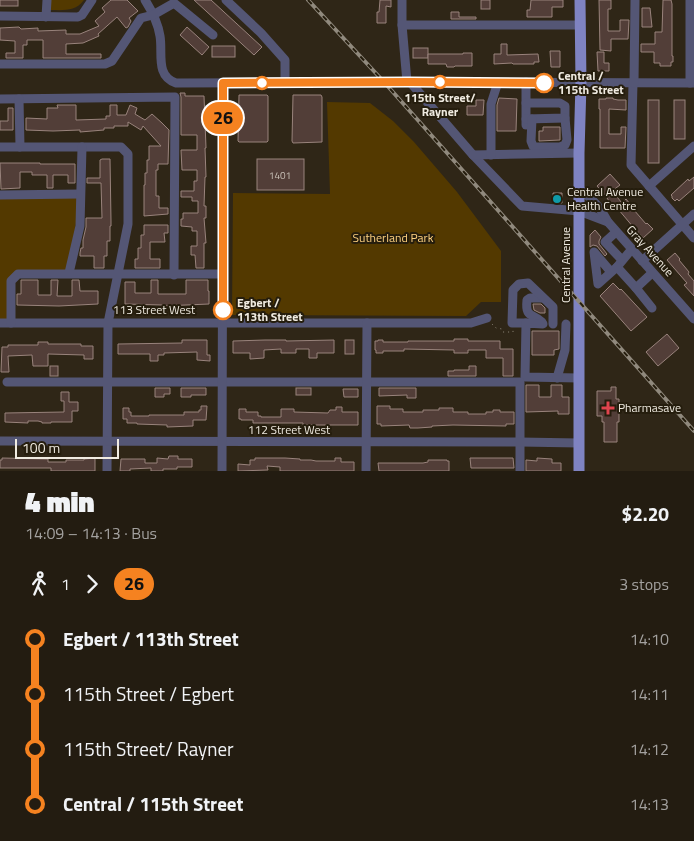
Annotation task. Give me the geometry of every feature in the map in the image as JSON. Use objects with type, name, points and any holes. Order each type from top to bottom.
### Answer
[{"type":"main road","name":"Central Avenue","points":[[578,471],[580,0]]},
{"type":"street","points":[[46,17],[47,0]]},
{"type":"street","points":[[0,16],[78,17],[82,15],[92,0]]},
{"type":"street","points":[[144,0],[153,15],[160,36],[162,68],[165,76],[170,81],[176,83],[692,83],[690,0]]},
{"type":"street","points":[[226,0],[286,60],[285,82]]},
{"type":"street","points":[[402,0],[402,26],[408,82]]},
{"type":"street","points":[[635,0],[631,165],[694,238]]},
{"type":"street","points":[[0,64],[106,64],[112,61],[141,18],[153,15],[173,1],[214,35]]},
{"type":"street","points":[[402,26],[580,26]]},
{"type":"street","name":"Gray Avenue","points":[[408,82],[473,155],[522,206],[579,211],[608,222]]},
{"type":"street","points":[[491,155],[491,104],[498,82]]},
{"type":"street","points":[[526,82],[526,103],[533,146],[560,147],[565,145],[567,140],[564,118],[565,106],[562,103],[526,103]]},
{"type":"street","points":[[222,471],[223,83]]},
{"type":"street","points":[[0,99],[175,97],[174,274]]},
{"type":"street","points":[[19,99],[20,147]]},
{"type":"street","points":[[529,119],[564,118]]},
{"type":"street","points":[[526,153],[529,119]]},
{"type":"street","points":[[0,147],[121,146],[128,154],[128,224],[108,323],[107,471]]},
{"type":"street","points":[[650,186],[694,146]]},
{"type":"street","points":[[69,273],[80,226],[82,147]]},
{"type":"street","points":[[473,155],[579,152]]},
{"type":"street","name":"Gray Avenue","points":[[579,188],[592,198],[608,222],[631,250],[694,319]]},
{"type":"street","points":[[0,195],[80,194]]},
{"type":"street","points":[[642,261],[694,214]]},
{"type":"street","points":[[616,232],[602,250],[598,284],[631,250]]},
{"type":"street","points":[[602,250],[652,308]]},
{"type":"street","points":[[602,250],[617,266]]},
{"type":"street","points":[[636,288],[652,273]]},
{"type":"street","points":[[11,322],[11,282],[18,274],[223,274]]},
{"type":"street","points":[[528,283],[553,308],[548,324],[512,323],[513,290],[519,284],[528,283]]},
{"type":"street","points":[[543,298],[530,298],[527,300],[527,312],[548,324]]},
{"type":"street","name":"113 Street West","points":[[0,322],[471,323],[487,318]]},
{"type":"street","points":[[366,471],[367,323]]},
{"type":"street","points":[[526,323],[524,378],[579,378]]},
{"type":"street","points":[[557,378],[565,350],[566,324]]},
{"type":"street","points":[[7,382],[520,382],[520,471]]},
{"type":"street","name":"112 Street West","points":[[0,442],[578,443]]},
{"type":"path","points":[[496,328],[502,329],[503,332]]},
{"type":"green space","points":[[50,0],[84,0],[77,7],[68,10],[50,10]]},
{"type":"green space","name":"Sutherland Park","points":[[327,102],[370,103],[393,121],[414,142],[457,192],[501,251],[501,302],[481,302],[466,316],[232,315],[233,193],[330,194]]},
{"type":"green space","points":[[80,194],[69,273],[18,274],[11,282],[11,323],[0,323],[0,195]]},
{"type":"building","points":[[0,0],[18,0],[18,6],[0,6]]},
{"type":"building","points":[[111,0],[127,0],[138,11],[129,18],[131,21],[128,27],[126,28],[117,17],[98,34],[99,36],[83,43],[66,44],[66,54],[101,54],[101,58],[43,58],[43,40],[27,40],[27,45],[23,45],[23,58],[6,58],[6,53],[15,53],[15,41],[0,40],[0,28],[38,28],[38,31],[66,30],[66,34],[80,34],[99,26],[95,21],[105,12],[102,8]]},
{"type":"building","points":[[194,0],[211,0],[262,47],[254,55]]},
{"type":"building","points":[[380,0],[391,0],[391,7],[386,6],[386,23],[377,23]]},
{"type":"building","points":[[481,0],[490,0],[490,9],[481,9]]},
{"type":"building","points":[[531,0],[563,0],[563,7],[552,7],[552,17],[527,17],[527,10],[530,10]]},
{"type":"building","points":[[599,0],[611,0],[611,9],[608,9],[608,31],[620,31],[620,20],[629,20],[628,39],[611,39],[611,51],[600,50]]},
{"type":"building","points":[[663,0],[671,0],[672,4],[673,62],[671,62],[671,66],[660,66],[660,63],[654,63],[654,52],[641,52],[641,44],[655,44],[655,32],[662,32]]},
{"type":"building","points":[[642,8],[650,8],[652,27],[642,27]]},
{"type":"building","points":[[451,12],[459,12],[459,17],[476,17],[476,19],[451,19]]},
{"type":"building","points":[[187,27],[209,47],[202,55],[180,35]]},
{"type":"building","points":[[501,44],[507,44],[507,55],[538,54],[539,62],[534,62],[534,64],[494,64],[494,54],[501,54]]},
{"type":"building","points":[[212,46],[235,46],[235,57],[212,57]]},
{"type":"building","points":[[413,48],[428,48],[428,58],[413,58]]},
{"type":"building","points":[[550,51],[560,51],[560,67],[551,67]]},
{"type":"building","points":[[597,52],[604,52],[604,63],[609,63],[609,71],[598,71]]},
{"type":"building","points":[[472,53],[472,66],[447,67],[446,64],[428,64],[428,54]]},
{"type":"building","points":[[180,93],[185,93],[185,96],[204,96],[206,177],[204,206],[206,206],[206,218],[204,218],[206,243],[204,243],[204,268],[196,268],[195,255],[191,255],[191,246],[197,246],[197,231],[192,231],[192,227],[181,226],[183,213],[198,213],[198,201],[192,201],[192,197],[181,197],[181,191],[194,191],[194,181],[197,181],[197,170],[182,170],[181,150],[197,150],[197,135],[181,135]]},
{"type":"building","points":[[239,95],[268,96],[267,142],[238,141]]},
{"type":"building","points":[[293,95],[321,95],[322,142],[293,143]]},
{"type":"building","points":[[499,98],[517,99],[516,131],[497,131],[497,105]]},
{"type":"building","points":[[599,99],[626,100],[626,110],[609,109],[609,134],[621,134],[621,127],[626,127],[625,148],[600,148]]},
{"type":"building","points":[[476,100],[484,100],[483,115],[467,115],[467,106],[476,106]]},
{"type":"building","points":[[648,100],[659,100],[659,163],[648,163]]},
{"type":"building","points":[[674,100],[685,100],[685,139],[674,139]]},
{"type":"building","points":[[57,105],[76,105],[76,120],[106,119],[106,116],[110,116],[110,105],[117,105],[117,115],[126,115],[130,105],[137,108],[135,114],[145,120],[152,114],[162,123],[169,130],[168,164],[158,164],[158,170],[156,170],[156,196],[159,196],[159,208],[168,208],[168,214],[144,216],[144,185],[145,173],[147,173],[147,160],[149,160],[149,146],[161,146],[143,126],[141,130],[128,122],[128,126],[114,126],[114,128],[104,128],[104,130],[80,132],[80,130],[26,130],[26,118],[47,119],[47,108],[58,108]]},
{"type":"building","points":[[8,108],[13,108],[13,130],[0,130],[0,121],[8,121]]},
{"type":"building","points":[[543,127],[560,127],[560,140],[539,141],[539,131],[543,131]]},
{"type":"building","points":[[110,159],[110,241],[107,241],[107,256],[104,256],[104,268],[94,268],[94,256],[80,256],[80,253],[81,248],[83,248],[86,218],[102,218],[101,183],[87,183],[87,178],[100,178],[100,160]]},
{"type":"building","points":[[257,159],[304,159],[304,190],[257,190]]},
{"type":"building","points":[[0,163],[75,164],[75,183],[68,183],[68,175],[53,175],[53,188],[47,188],[47,175],[32,175],[32,172],[20,172],[20,188],[1,189]]},
{"type":"building","points":[[610,174],[620,185],[612,191],[622,203],[626,199],[646,224],[653,229],[643,238],[597,186]]},
{"type":"building","points":[[694,177],[694,188],[679,201],[677,199],[675,201],[671,195],[688,179],[689,181]]},
{"type":"building","name":"Central Avenue Health Centre","points":[[553,193],[562,193],[562,203],[553,202]]},
{"type":"building","points":[[144,225],[168,225],[168,233],[164,233],[165,242],[150,242],[150,259],[160,259],[160,268],[135,268],[135,259],[138,259],[138,248],[141,248],[141,235],[144,235]]},
{"type":"building","points":[[595,230],[601,237],[599,244],[607,254],[605,256],[597,246],[593,245],[590,247],[590,235]]},
{"type":"building","points":[[675,253],[694,281],[694,296],[684,285],[687,283],[667,260]]},
{"type":"building","points":[[21,280],[38,280],[38,295],[51,295],[51,280],[58,280],[57,296],[72,296],[72,280],[79,280],[80,291],[98,291],[98,304],[59,306],[17,305],[17,294],[21,294]]},
{"type":"building","points":[[151,280],[158,280],[158,294],[186,294],[186,280],[208,280],[209,304],[163,306],[125,304],[125,282],[135,282],[135,293],[151,293]]},
{"type":"building","points":[[613,283],[647,317],[631,331],[600,296]]},
{"type":"building","points":[[533,304],[541,304],[545,308],[545,313],[534,310]]},
{"type":"building","points":[[532,331],[559,331],[559,349],[554,350],[554,355],[532,355]]},
{"type":"building","points":[[667,334],[679,348],[658,366],[646,352]]},
{"type":"building","points":[[454,339],[500,341],[500,349],[513,349],[513,376],[503,376],[503,358],[486,358],[486,350],[468,350],[468,353],[454,353],[454,350],[404,349],[404,351],[376,353],[375,350],[375,341],[378,340],[383,340],[383,342],[408,342],[454,341]]},
{"type":"building","points":[[182,340],[207,340],[207,355],[210,355],[210,361],[197,360],[197,352],[164,353],[164,355],[158,355],[158,361],[150,361],[150,354],[118,354],[118,344],[182,343]]},
{"type":"building","points":[[334,340],[334,353],[317,353],[317,358],[309,358],[309,349],[296,349],[296,353],[281,353],[281,349],[264,350],[264,358],[250,359],[250,353],[233,353],[233,341]]},
{"type":"building","points":[[345,340],[354,340],[354,354],[345,354]]},
{"type":"building","points":[[38,342],[93,346],[93,359],[84,359],[84,355],[48,354],[48,366],[33,366],[32,355],[8,356],[9,372],[1,372],[2,347],[8,347],[8,345],[38,345]]},
{"type":"building","points":[[50,366],[58,366],[58,376],[50,376]]},
{"type":"building","points":[[469,366],[476,366],[476,376],[448,376],[448,371],[469,370]]},
{"type":"building","points":[[526,385],[539,385],[539,397],[551,397],[551,385],[562,385],[562,397],[569,397],[569,414],[558,414],[558,411],[526,412]]},
{"type":"building","name":"Pharmasave","points":[[611,387],[616,387],[616,399],[619,399],[617,442],[604,442],[604,422],[602,422],[602,416],[597,416],[597,391],[611,391]]},
{"type":"building","points":[[155,388],[170,388],[170,394],[164,394],[164,397],[155,397]]},
{"type":"building","points":[[181,388],[206,388],[206,395],[181,397]]},
{"type":"building","points":[[296,388],[311,388],[311,395],[296,395]]},
{"type":"building","points":[[379,388],[416,388],[416,398],[407,398],[407,395],[379,396]]},
{"type":"building","points":[[343,389],[358,389],[358,397],[344,397]]},
{"type":"building","points":[[61,392],[69,392],[69,402],[78,402],[78,411],[72,411],[72,422],[5,422],[5,413],[64,412],[64,401],[61,401]]},
{"type":"building","points":[[201,406],[207,406],[206,420],[193,420],[193,426],[167,427],[167,425],[127,423],[127,419],[123,419],[123,408],[129,408],[131,416],[149,416],[184,415],[184,412],[199,412]]},
{"type":"building","points":[[377,406],[403,409],[403,412],[423,412],[423,410],[453,408],[453,412],[486,414],[486,412],[493,412],[493,410],[500,410],[500,412],[514,412],[514,424],[506,424],[506,426],[453,425],[418,428],[410,428],[409,425],[381,426],[381,424],[377,424]]},
{"type":"building","points":[[336,407],[342,407],[342,412],[358,412],[358,425],[253,423],[253,420],[239,419],[239,409],[246,409],[246,412],[258,412],[258,416],[261,417],[281,417],[281,409],[294,409],[294,412],[328,413],[330,410],[336,410]]},
{"type":"building","points":[[169,456],[178,456],[178,459],[192,459],[192,467],[177,467],[177,469],[163,469],[163,471],[151,471],[151,468],[120,471],[121,459],[145,459],[145,463],[157,463],[157,458],[168,459]]},
{"type":"building","points":[[2,458],[48,459],[48,462],[66,462],[66,460],[95,458],[95,471],[51,471],[51,468],[0,468],[0,460]]},
{"type":"building","points":[[255,458],[335,461],[335,458],[341,458],[341,462],[354,462],[354,471],[280,471],[280,467],[267,466],[268,470],[238,471],[238,464],[250,465],[250,460],[255,460]]},
{"type":"building","points":[[470,458],[513,458],[514,468],[471,468]]},
{"type":"building","points":[[537,458],[552,459],[552,463],[561,463],[561,471],[526,471],[526,460],[537,461]]},
{"type":"building","points":[[428,460],[449,461],[449,471],[379,471],[378,463],[423,463],[428,462]]},
{"type":"railway","points":[[308,0],[384,82],[694,431]]},
{"type":"bus line","name":"26","points":[[223,310],[223,83],[544,83]]},
{"type":"place","name":"115th Street/ Rayner","points":[[440,82]]},
{"type":"place","name":"Central / 115th Street","points":[[544,83]]},
{"type":"place","name":"Central Avenue Health Centre","points":[[557,199]]},
{"type":"place","name":"Egbert / 113th Street","points":[[223,310]]},
{"type":"place","name":"Pharmasave","points":[[608,408]]}]
